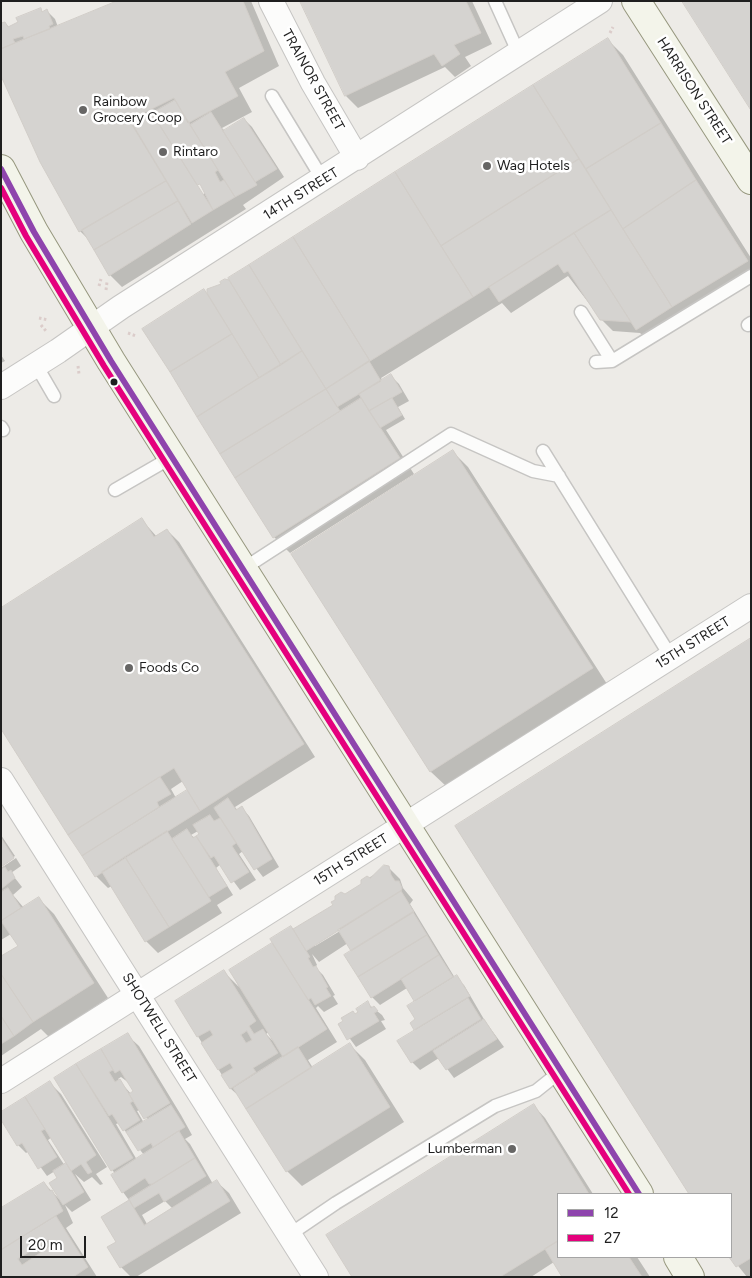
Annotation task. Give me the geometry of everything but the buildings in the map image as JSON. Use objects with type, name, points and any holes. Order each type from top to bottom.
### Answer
[{"type":"street","name":"TRAINOR STREET","points":[[271,1],[313,83],[357,158]]},
{"type":"street","name":"14TH STREET","points":[[1,386],[36,365],[121,307],[323,180],[600,1]]},
{"type":"street","name":"HARRISON STREET","points":[[636,1],[751,180]]},
{"type":"street","points":[[1,169],[34,232],[91,328],[638,1193]]},
{"type":"street","name":"15TH STREET","points":[[1,1081],[751,606]]},
{"type":"street","name":"SHOTWELL STREET","points":[[1,780],[316,1277]]},
{"type":"street","points":[[679,1258],[690,1277]]},
{"type":"lane","points":[[495,1],[519,54]]},
{"type":"lane","points":[[272,96],[323,180]]},
{"type":"lane","points":[[596,362],[612,361],[751,276]]},
{"type":"lane","points":[[580,312],[612,361]]},
{"type":"lane","points":[[36,365],[54,396]]},
{"type":"lane","points":[[243,568],[451,434],[533,471],[559,476]]},
{"type":"lane","points":[[543,451],[671,657]]},
{"type":"lane","points":[[115,490],[172,457]]},
{"type":"lane","points":[[289,1234],[336,1203],[495,1106],[536,1091],[561,1071]]},
{"type":"path","points":[[610,33],[613,27]]},
{"type":"path","points":[[98,286],[101,279]]},
{"type":"path","points":[[106,290],[107,282]]},
{"type":"path","points":[[39,318],[48,320]]},
{"type":"path","points":[[40,325],[46,331]]},
{"type":"path","points":[[128,333],[136,336]]},
{"type":"path","points":[[78,366],[78,374]]},
{"type":"transit line","name":"12","points":[[1,169],[34,232],[111,361],[638,1193]]},
{"type":"transit line","name":"27","points":[[1,188],[26,236],[104,366],[628,1193]]},
{"type":"place","name":"Rainbow Grocery Coop","points":[[83,110]]},
{"type":"place","name":"Rintaro","points":[[163,152]]},
{"type":"place","name":"Wag Hotels","points":[[487,166]]},
{"type":"place","name":"Foods Co","points":[[129,668]]},
{"type":"place","name":"Lumberman","points":[[512,1149]]}]
